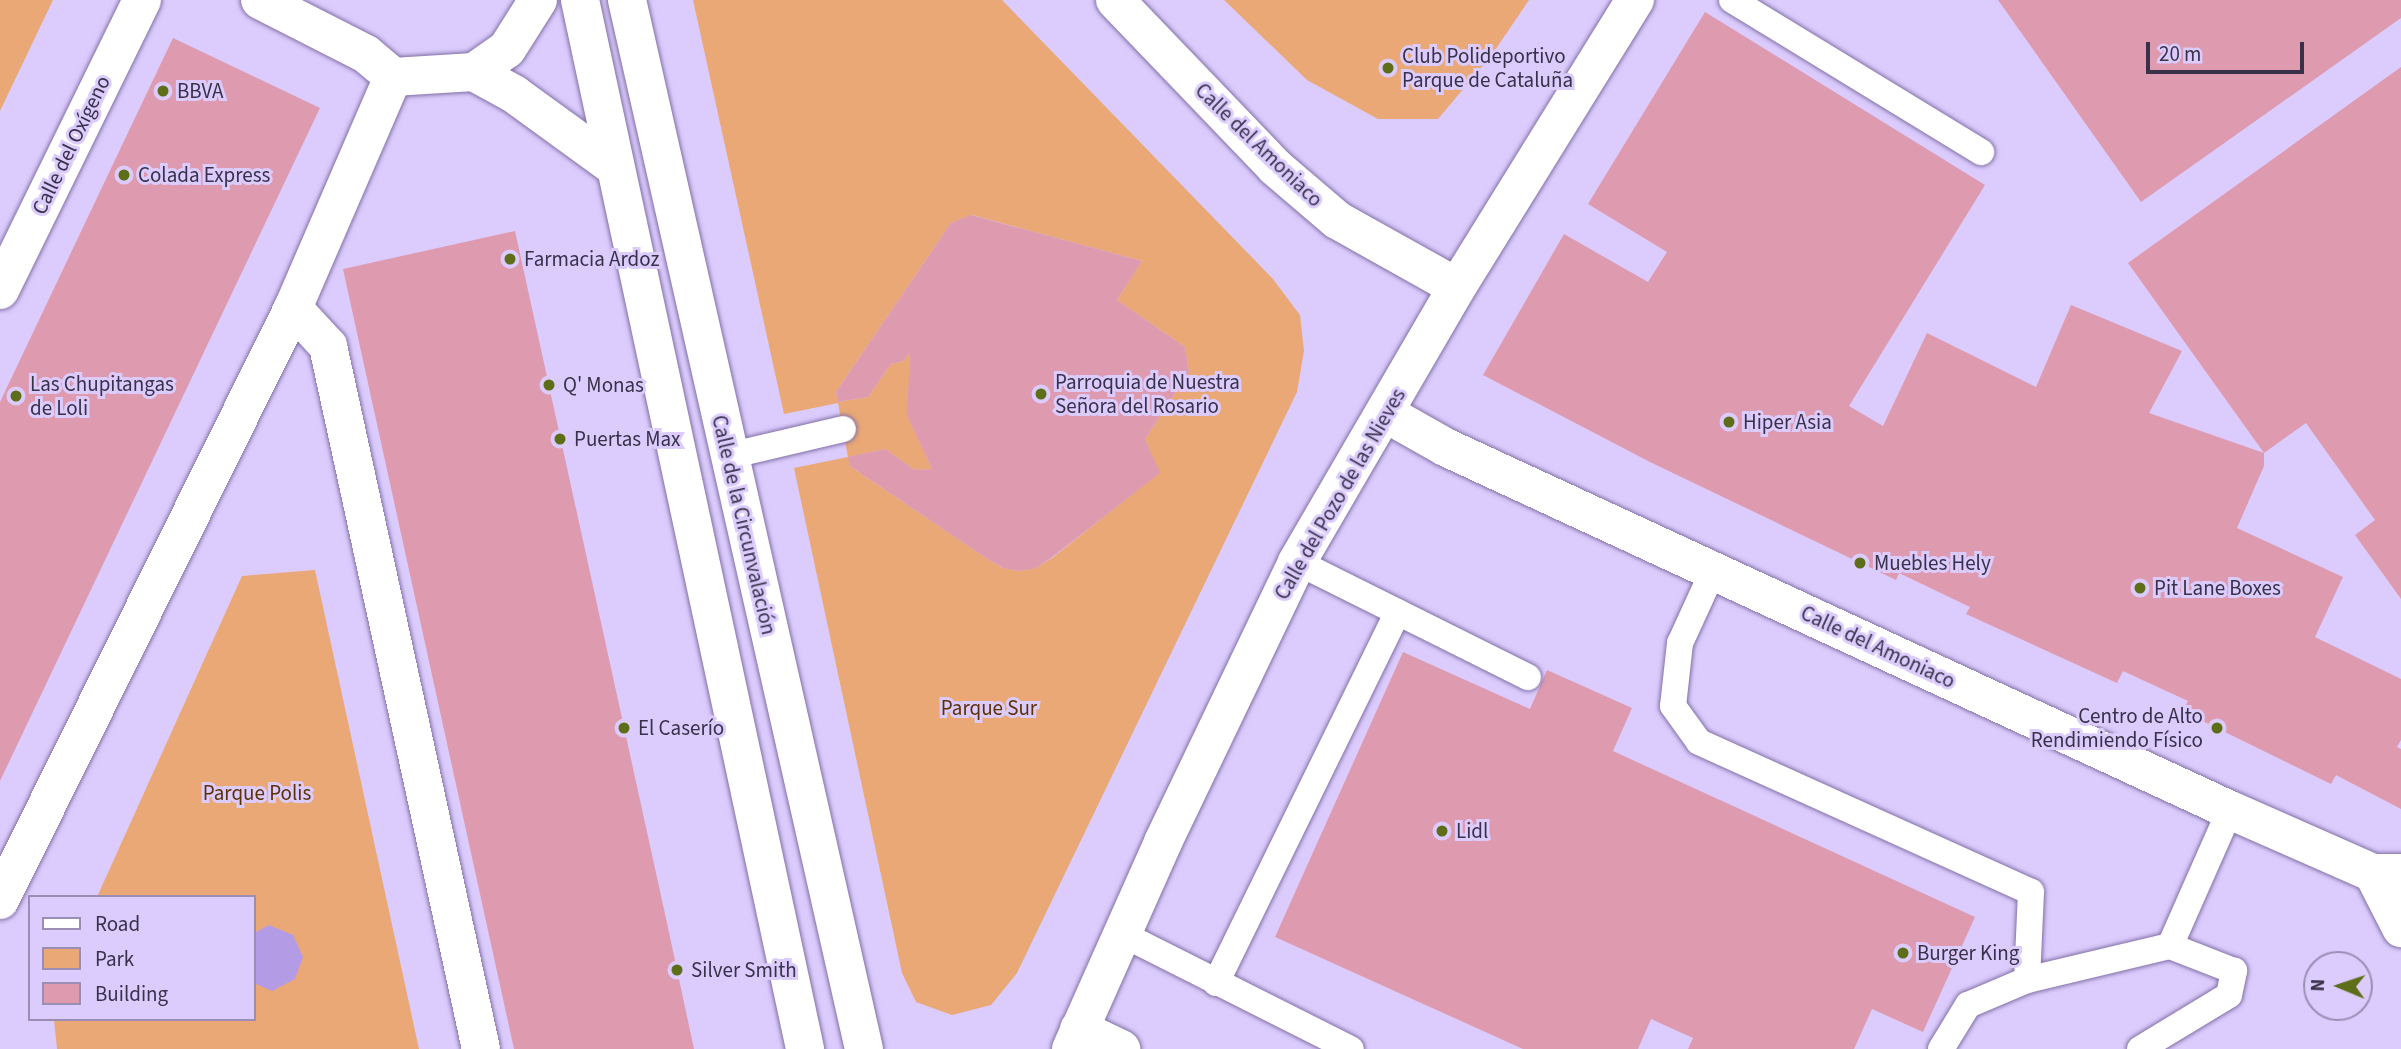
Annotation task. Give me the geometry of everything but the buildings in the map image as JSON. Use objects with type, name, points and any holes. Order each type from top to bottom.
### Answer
[{"type":"street","name":"Calle del Oxígeno","points":[[0,290],[142,0]]},
{"type":"street","points":[[260,0],[366,54],[393,77],[474,72],[508,49],[538,0]]},
{"type":"street","points":[[580,0],[613,166],[711,606],[805,1049]]},
{"type":"street","name":"Calle de la Circunvalación","points":[[627,0],[864,1049]]},
{"type":"street","name":"Calle del Amoniaco","points":[[1115,0],[1276,167],[1337,220],[1457,287]]},
{"type":"street","name":"Calle del Pozo de las Nieves","points":[[1075,1039],[1297,562],[1457,287],[1635,0]]},
{"type":"street","points":[[474,72],[514,94],[613,166]]},
{"type":"street","points":[[0,900],[293,308],[393,77]]},
{"type":"street","points":[[293,308],[328,346],[481,1049]]},
{"type":"street","name":"Calle del Amoniaco","points":[[1385,413],[1445,447],[2230,810],[2387,873],[2401,928]]},
{"type":"street","points":[[1075,1039],[1121,1049]]},
{"type":"lane","points":[[1732,0],[1982,152]]},
{"type":"lane","points":[[728,456],[843,429]]},
{"type":"lane","points":[[1297,562],[1528,677]]},
{"type":"lane","points":[[1713,571],[1680,643],[1673,706],[1699,742],[2031,892],[2027,980]]},
{"type":"lane","points":[[1216,983],[1398,612]]},
{"type":"lane","points":[[2170,946],[2230,810]]},
{"type":"lane","points":[[1122,934],[1351,1049]]},
{"type":"lane","points":[[1941,1049],[1968,1005],[2027,980],[2170,946],[2234,971],[2229,995],[2140,1049]]},
{"type":"green space","points":[[0,0],[53,0],[0,111]]},
{"type":"green space","name":"Parque Sur","points":[[693,0],[1002,0],[1273,279],[1300,315],[1304,351],[1297,392],[1017,973],[991,1005],[952,1015],[916,1002],[902,973],[794,468],[848,457],[838,403],[784,414]],"holes":[[[972,215],[1142,261],[1117,300],[1185,347],[1189,372],[1145,439],[1159,473],[1052,558],[1036,568],[1019,571],[1003,568],[850,466],[849,457],[885,449],[915,470],[932,469],[908,415],[910,352],[903,361],[891,364],[868,397],[838,402],[836,392],[951,223]]]},
{"type":"green space","name":"Club Polideportivo Parque de Cataluña","points":[[1224,0],[1529,0],[1491,56],[1438,119],[1378,119],[1307,80]]},
{"type":"green space","name":"Parque Polis","points":[[315,570],[419,1049],[57,1049],[54,1021],[256,1021],[256,895],[98,895],[242,576]]},
{"type":"shaded area","points":[[269,925],[293,935],[303,957],[295,979],[272,991],[256,984],[256,932]]},
{"type":"place","name":"Club Polideportivo Parque de Cataluña","points":[[1388,68]]},
{"type":"place","name":"BBVA","points":[[163,91]]},
{"type":"place","name":"Colada Express","points":[[124,175]]},
{"type":"place","name":"Farmacia Ardoz","points":[[510,259]]},
{"type":"place","name":"Q' Monas","points":[[549,385]]},
{"type":"place","name":"Parroquia de Nuestra Señora del Rosario","points":[[1041,394]]},
{"type":"place","name":"Las Chupitangas de Loli","points":[[16,396]]},
{"type":"place","name":"Hiper Asia","points":[[1729,422]]},
{"type":"place","name":"Puertas Max","points":[[560,439]]},
{"type":"place","name":"Muebles Hely","points":[[1860,563]]},
{"type":"place","name":"Pit Lane Boxes","points":[[2140,588]]},
{"type":"place","name":"El Caserío","points":[[624,728]]},
{"type":"place","name":"Centro de Alto Rendimiendo Físico","points":[[2217,728]]},
{"type":"place","name":"Lidl","points":[[1442,831]]},
{"type":"place","name":"Burger King","points":[[1903,953]]},
{"type":"place","name":"Silver Smith","points":[[677,970]]}]
